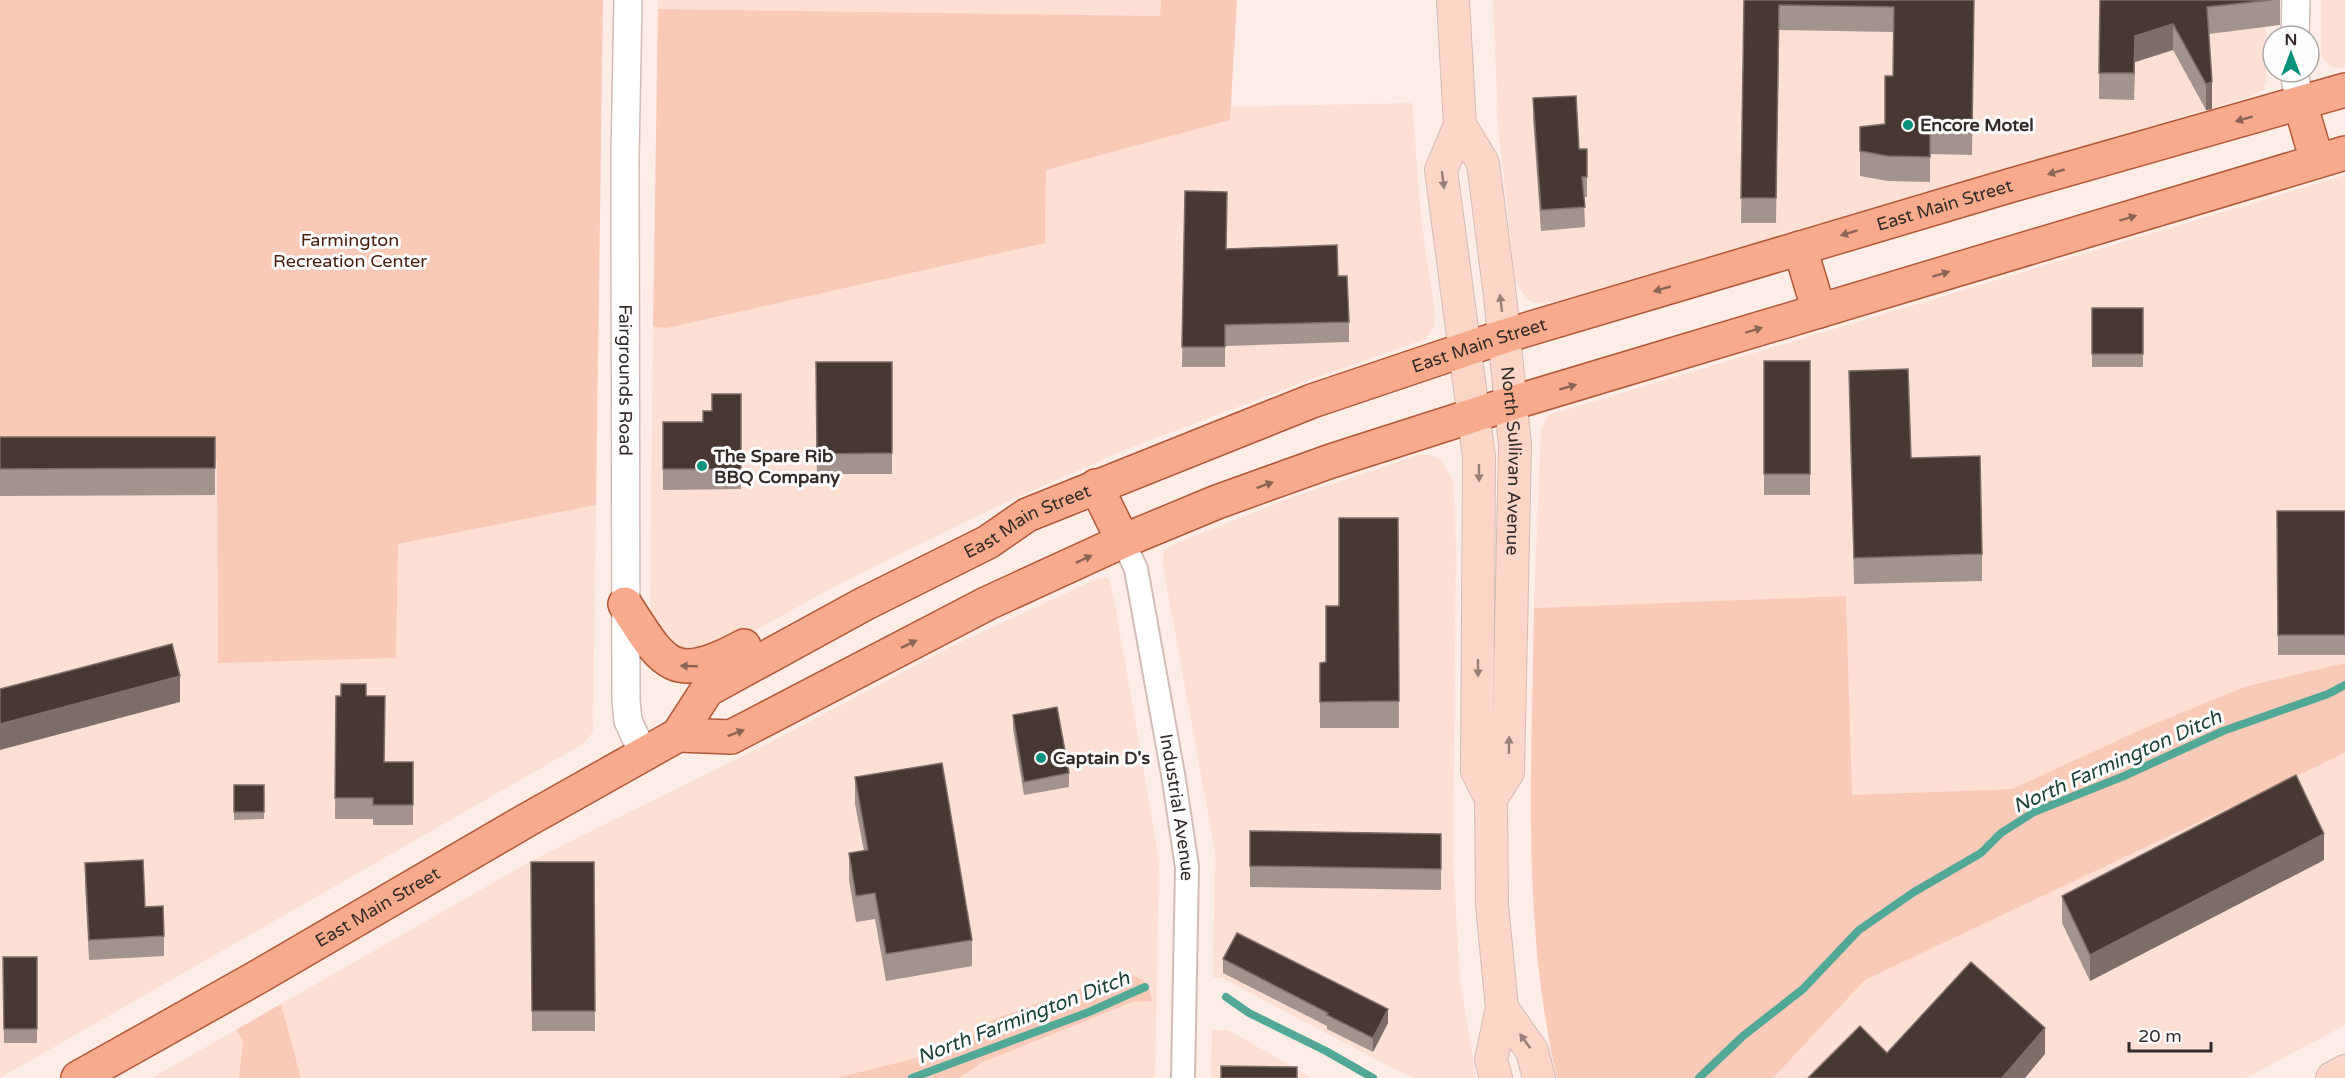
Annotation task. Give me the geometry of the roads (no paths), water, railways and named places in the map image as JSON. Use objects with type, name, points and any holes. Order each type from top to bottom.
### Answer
[{"type":"main road","name":"North Sullivan Avenue","points":[[1453,0],[1460,125],[1441,170],[1479,457],[1477,771],[1491,799],[1492,906],[1502,1008],[1491,1060],[1496,1078]]},
{"type":"main road","points":[[678,735],[731,737],[988,603],[1124,541],[1217,502],[1290,476],[1474,414],[2331,157],[2297,88]]},
{"type":"main road","name":"East Main Street","points":[[78,1078],[256,978],[527,819],[678,735],[707,690],[864,604],[988,542],[1027,515],[1312,401],[1466,348],[2012,184],[2297,88],[2345,90]]},
{"type":"main road","name":"North Sullivan Avenue","points":[[1460,125],[1483,163],[1515,445],[1508,772],[1491,799]]},
{"type":"main road","points":[[1800,248],[1819,310]]},
{"type":"main road","points":[[1096,486],[1124,541]]},
{"type":"main road","points":[[624,604],[652,646],[666,659],[676,665],[703,666],[719,660],[849,589],[974,527],[1027,515]]},
{"type":"main road","name":"North Sullivan Avenue","points":[[1502,1008],[1532,1051],[1539,1078]]},
{"type":"main road","points":[[2332,1078],[2345,1071]]},
{"type":"street","name":"Fairgrounds Road","points":[[628,0],[624,156],[624,604],[628,721],[644,755]]},
{"type":"street","points":[[2295,24],[2296,0]]},
{"type":"street","name":"Industrial Avenue","points":[[1124,541],[1136,569],[1174,780],[1187,867],[1183,1078]]},
{"type":"waterway","name":"North Farmington Ditch","points":[[1699,1078],[1743,1036],[1803,989],[1859,930],[1914,892],[1981,853],[2001,833],[2034,812],[2124,776],[2223,731],[2328,694],[2345,685]]},
{"type":"waterway","name":"North Farmington Ditch","points":[[912,1078],[1089,1012],[1145,987]]},
{"type":"waterway","name":"North Farmington Ditch","points":[[1226,997],[1249,1013],[1326,1051],[1373,1078]]},
{"type":"place","name":"Encore Motel","points":[[1908,125]]},
{"type":"place","name":"The Spare Rib BBQ Company","points":[[702,466]]},
{"type":"place","name":"Captain D's","points":[[1041,758]]},
{"type":"park label","name":"Farmington Recreation Center","points":[[350,250]]}]
